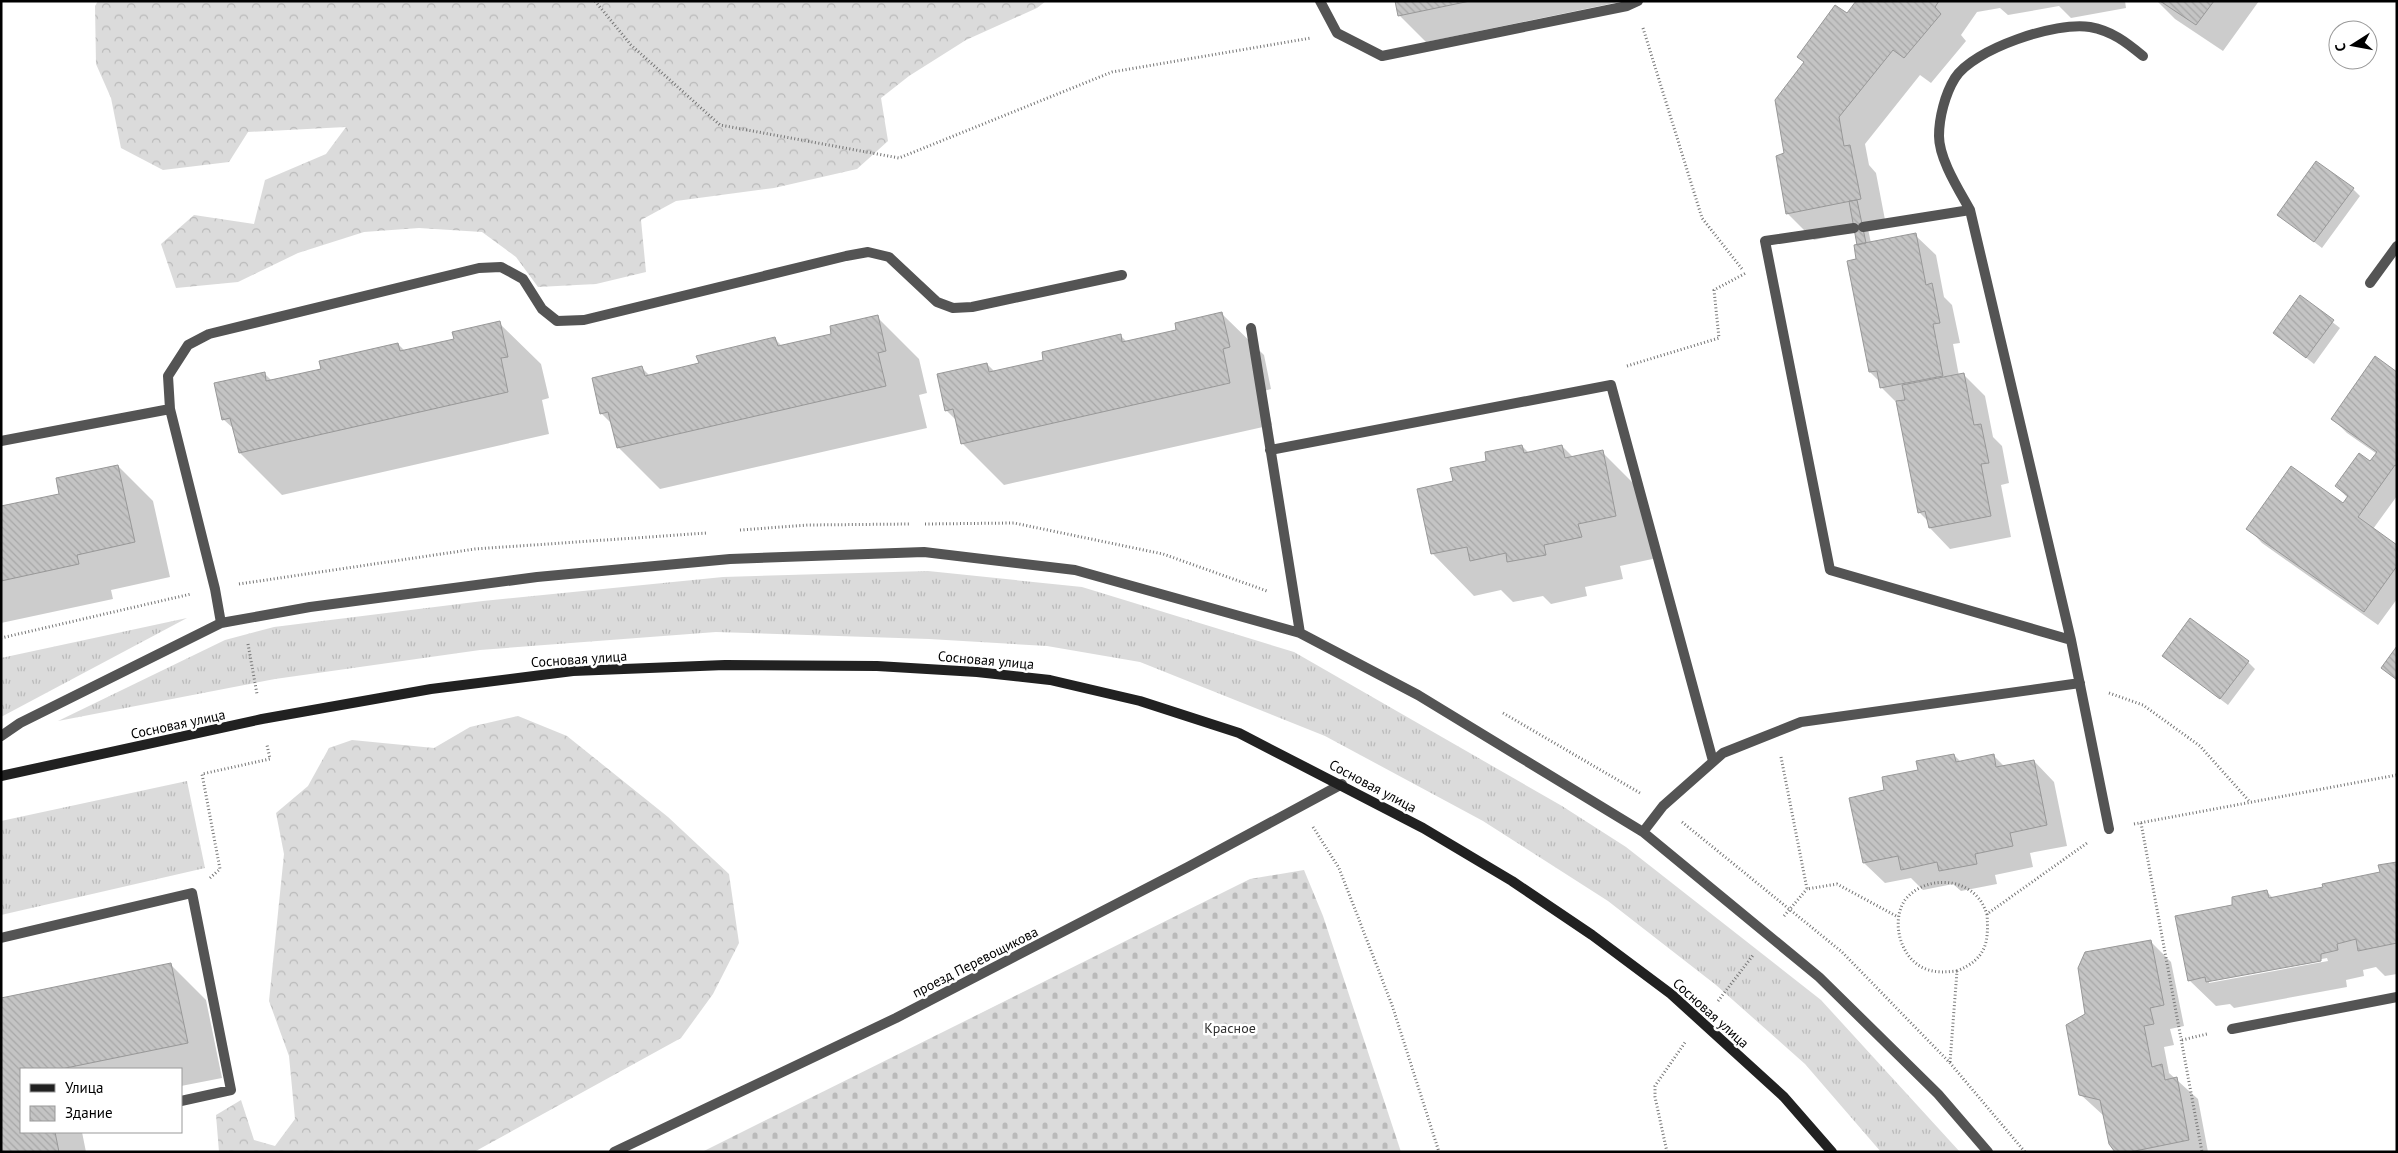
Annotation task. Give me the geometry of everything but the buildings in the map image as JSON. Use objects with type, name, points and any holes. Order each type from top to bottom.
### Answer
[{"type":"street","points":[[1320,1],[1337,33],[1382,56],[1627,6],[1636,2]]},
{"type":"street","points":[[2109,829],[2071,640],[1970,210],[1948,168],[1939,138],[1943,107],[1955,77],[1978,57],[2007,41],[2052,30],[2088,26],[2119,36],[2143,56]]},
{"type":"street","points":[[1970,210],[1765,241],[1830,570],[2071,640]]},
{"type":"street","points":[[2370,283],[2397,246]]},
{"type":"street","points":[[221,623],[215,589],[170,409],[168,376],[188,345],[209,334],[479,268],[501,267],[523,279],[542,309],[557,322],[584,320],[868,252],[890,257],[937,302],[953,308],[972,307],[1122,275]]},
{"type":"street","points":[[1251,328],[1300,633]]},
{"type":"street","points":[[1270,450],[1611,385],[1713,761]]},
{"type":"street","points":[[1,441],[170,409]]},
{"type":"street","points":[[1,736],[20,722],[221,623],[310,607],[537,577],[730,559],[924,552],[1075,570],[1300,633],[1418,695],[1643,832],[1820,977],[1938,1094],[1988,1152]]},
{"type":"street","name":"Сосновая улица","points":[[1,776],[262,720],[440,688],[574,671],[725,665],[858,666],[978,672],[1050,680],[1140,701],[1239,733],[1342,784],[1423,828],[1512,881],[1600,941],[1671,994],[1784,1097],[1832,1152]]},
{"type":"street","points":[[1643,832],[1663,806],[1723,753],[1801,722],[2080,683]]},
{"type":"street","name":"проезд Перевощикова","points":[[614,1152],[896,1018],[1342,784]]},
{"type":"street","points":[[1,938],[192,893],[231,1090],[182,1101]]},
{"type":"street","points":[[2232,1029],[2397,997]]},
{"type":"path","points":[[595,1],[631,45],[720,125],[900,158],[1112,72],[1337,33]]},
{"type":"path","points":[[1636,2],[1702,218],[1746,273]]},
{"type":"path","points":[[1611,385],[1624,366],[1719,338],[1714,290],[1769,260]]},
{"type":"path","points":[[2080,683],[2143,705],[2200,746],[2250,802]]},
{"type":"path","points":[[1776,731],[1807,889]]},
{"type":"path","points":[[202,774],[220,869]]},
{"type":"path","points":[[1987,914],[2109,829],[2397,776]]},
{"type":"path","points":[[1300,807],[1340,868],[1392,1005],[1439,1152]]},
{"type":"path","points":[[2141,823],[2202,1152]]},
{"type":"path","points":[[1942,882],[1965,888],[1979,899],[1987,914],[1988,934],[1981,955],[1971,965],[1957,971],[1940,972],[1926,969],[1914,962],[1905,952],[1900,935],[1898,916],[1905,901],[1914,892],[1927,884],[1942,882]]},
{"type":"path","points":[[1789,909],[1807,889],[1837,884],[1898,916]]},
{"type":"path","points":[[1950,1063],[1957,971]]},
{"type":"green space","points":[[98,1],[1046,1],[1037,8],[966,40],[909,76],[881,98],[888,141],[857,169],[774,188],[676,201],[641,220],[646,272],[596,284],[538,287],[516,257],[482,232],[419,228],[364,232],[298,253],[238,282],[176,288],[161,244],[194,215],[254,224],[265,180],[326,154],[346,127],[248,132],[229,162],[163,170],[121,148],[111,98],[96,64],[95,6]]},
{"type":"green space","points":[[928,571],[1082,587],[1294,652],[1562,806],[1626,847],[1821,1000],[1960,1152],[1881,1152],[1805,1064],[1716,985],[1608,901],[1483,821],[1325,736],[1140,662],[1047,646],[929,639],[716,632],[480,650],[275,679],[58,721],[225,640],[274,627],[483,601],[723,577]]},
{"type":"green space","points":[[187,618],[1,717],[1,658]]},
{"type":"green space","points":[[518,716],[567,736],[668,817],[729,874],[739,943],[713,994],[681,1038],[474,1152],[219,1152],[216,1115],[241,1100],[254,1140],[275,1146],[295,1119],[289,1056],[269,1001],[284,854],[276,813],[308,786],[329,748],[352,740],[434,748],[470,727]]},
{"type":"green space","points":[[187,781],[205,868],[1,915],[1,821]]},
{"type":"green space","name":"Красное","points":[[1304,870],[1323,916],[1401,1152],[702,1152],[1250,879]]}]
